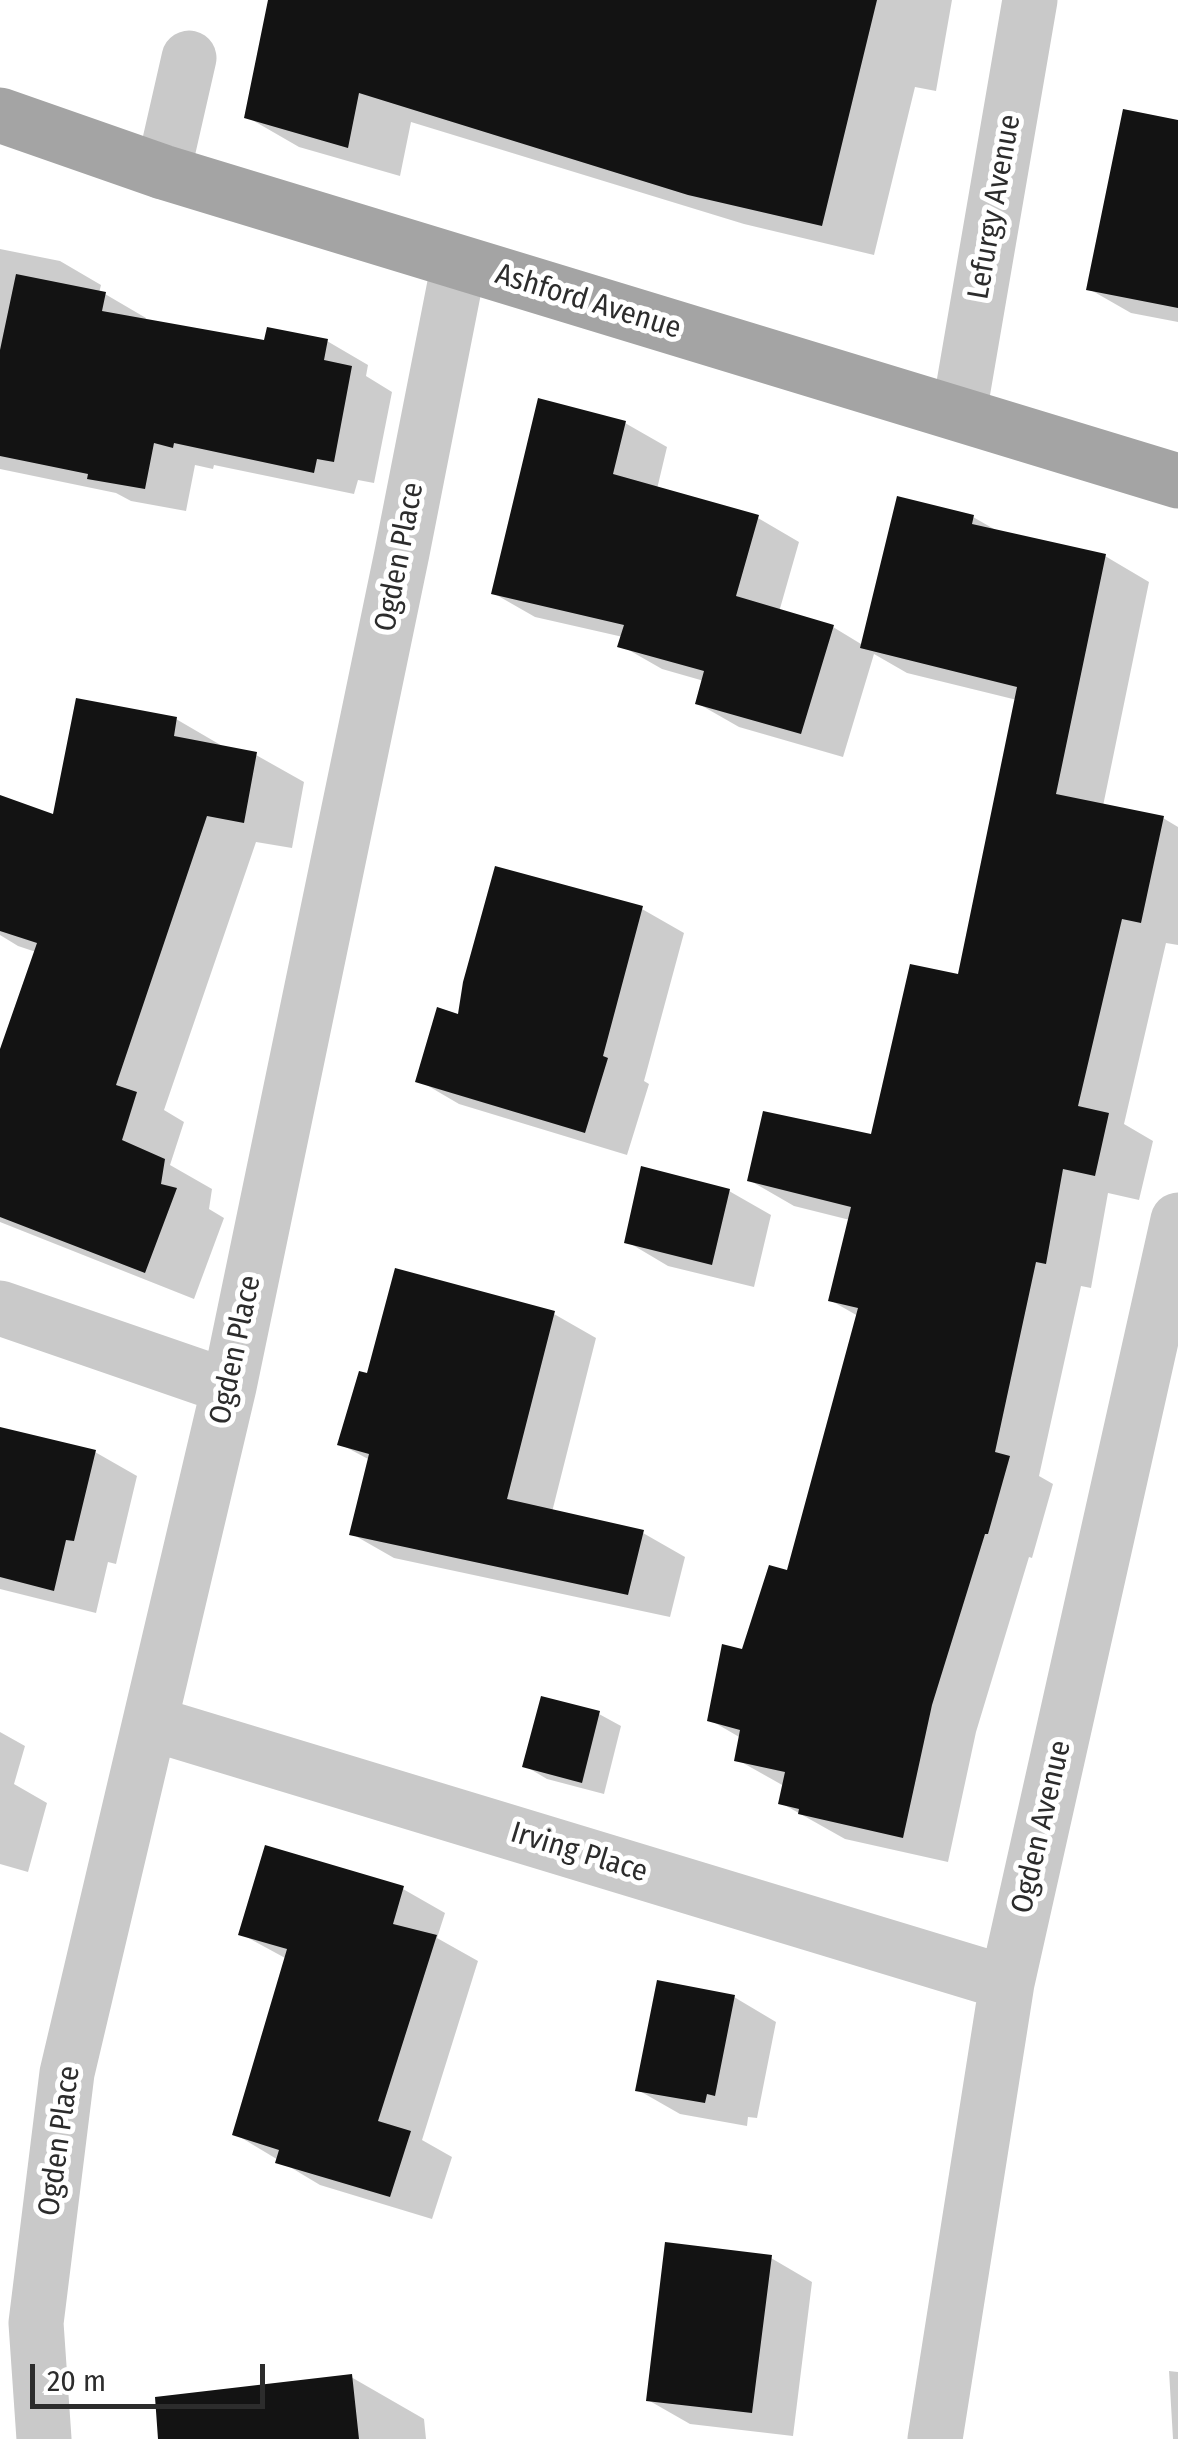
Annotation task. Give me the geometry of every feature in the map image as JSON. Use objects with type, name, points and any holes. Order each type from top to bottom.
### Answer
[{"type":"main road","name":"Ashford Avenue","points":[[0,116],[163,172],[1178,480]]},
{"type":"street","name":"Lefurgy Avenue","points":[[959,413],[1030,0]]},
{"type":"street","points":[[163,172],[189,58]]},
{"type":"street","name":"Ogden Place","points":[[44,2439],[36,2323],[68,2073],[230,1388],[459,263]]},
{"type":"street","name":"Ogden Avenue","points":[[934,2439],[1007,1984],[1178,1220]]},
{"type":"street","points":[[0,1308],[230,1388]]},
{"type":"street","name":"Irving Place","points":[[150,1723],[1007,1984]]},
{"type":"building","points":[[268,0],[877,0],[822,226],[688,195],[359,93],[348,148],[244,118]]},
{"type":"building","points":[[1123,109],[1178,120],[1178,308],[1086,290]]},
{"type":"building","points":[[16,274],[106,292],[102,311],[264,340],[267,327],[328,339],[324,360],[352,366],[334,462],[317,459],[314,473],[174,443],[173,448],[154,443],[145,489],[87,479],[88,474],[0,456],[0,350]]},
{"type":"building","points":[[538,398],[626,421],[613,474],[759,515],[736,596],[834,625],[801,734],[695,704],[704,671],[617,647],[624,625],[491,594]]},
{"type":"building","points":[[897,496],[974,515],[972,524],[1106,554],[1056,794],[1164,816],[1141,923],[1122,919],[1078,1106],[1109,1113],[1095,1176],[1063,1169],[1046,1264],[1036,1262],[995,1452],[1010,1456],[932,1705],[903,1838],[798,1814],[799,1809],[778,1804],[785,1772],[734,1761],[740,1730],[707,1721],[722,1644],[742,1649],[769,1565],[787,1570],[858,1308],[828,1301],[851,1207],[747,1181],[763,1111],[871,1134],[910,964],[958,974],[1017,687],[860,648]]},
{"type":"building","points":[[76,698],[177,717],[174,736],[257,752],[244,823],[207,816],[116,1085],[137,1092],[122,1140],[165,1159],[161,1184],[177,1188],[145,1273],[0,1217],[0,1049],[37,943],[0,931],[0,795],[53,814]]},
{"type":"building","points":[[495,866],[643,906],[603,1056],[608,1058],[585,1133],[415,1082],[437,1007],[458,1014]]},
{"type":"building","points":[[641,1166],[730,1189],[712,1265],[624,1243]]},
{"type":"building","points":[[395,1268],[555,1311],[507,1499],[644,1530],[628,1595],[349,1535],[369,1454],[337,1445],[359,1371],[367,1373]]},
{"type":"building","points":[[0,1427],[96,1450],[74,1541],[66,1540],[54,1591],[0,1577]]},
{"type":"building","points":[[541,1696],[600,1711],[582,1783],[522,1767]]},
{"type":"building","points":[[265,1845],[404,1886],[393,1924],[437,1935],[378,2121],[411,2131],[390,2197],[275,2163],[279,2150],[232,2135],[287,1949],[238,1935]]},
{"type":"building","points":[[657,1980],[735,1995],[715,2096],[707,2094],[705,2103],[635,2091]]},
{"type":"building","points":[[665,2242],[772,2255],[752,2413],[646,2401]]},
{"type":"building","points":[[352,2374],[359,2439],[158,2439],[155,2397]]}]
